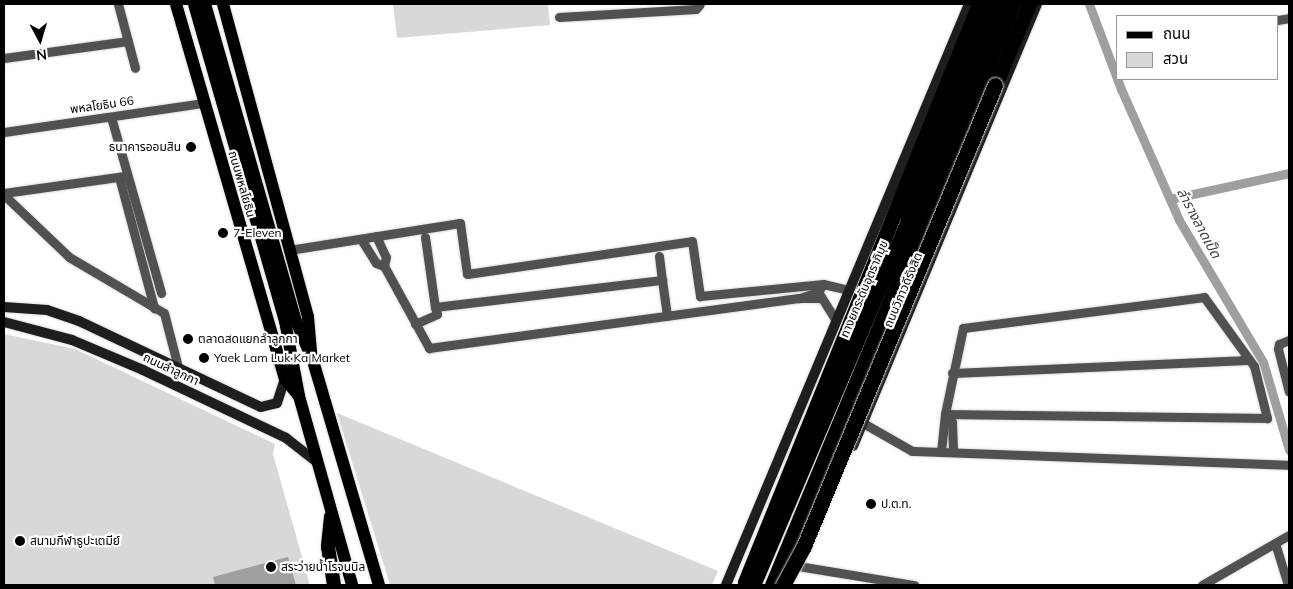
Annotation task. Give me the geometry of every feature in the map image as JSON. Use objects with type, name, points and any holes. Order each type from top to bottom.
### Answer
[{"type":"highway","points":[[745,585],[947,78],[979,4]]},
{"type":"highway","points":[[745,585],[990,4]]},
{"type":"highway","name":"ทางยกระดับอุตราภิมุข","points":[[753,585],[1000,4]]},
{"type":"highway","points":[[772,585],[1013,4]]},
{"type":"highway","name":"ถนนวิภาวดีรังสิต","points":[[777,585],[1020,4]]},
{"type":"highway","points":[[789,584],[1029,4]]},
{"type":"highway","points":[[332,518],[328,548],[334,585]]},
{"type":"highway","points":[[789,584],[796,541]]},
{"type":"main road","name":"ถนนพหลโยธิน","points":[[176,4],[285,379],[299,396]]},
{"type":"main road","name":"ถนนพหลโยธิน","points":[[194,4],[222,81],[296,320],[311,354],[379,585]]},
{"type":"main road","name":"ถนนพหลโยธิน","points":[[205,4],[222,81],[287,330],[299,396],[352,585]]},
{"type":"main road","name":"ถนนพหลโยธิน","points":[[223,4],[308,317],[311,354]]},
{"type":"main road","points":[[726,585],[835,319],[969,4]]},
{"type":"main road","name":"ถนนวิภาวดีรังสิต","points":[[789,584],[864,423],[1037,4]]},
{"type":"main road","name":"ถนนลำลูกกา","points":[[4,307],[47,310],[70,318],[261,407],[277,403],[285,379]]},
{"type":"main road","name":"ถนนลำลูกกา","points":[[4,322],[72,340],[143,370],[286,438],[317,462]]},
{"type":"street","points":[[118,4],[135,68]]},
{"type":"street","points":[[559,17],[650,7],[696,9],[700,4]]},
{"type":"street","points":[[1278,20],[1289,18]]},
{"type":"street","points":[[4,58],[128,41]]},
{"type":"street","name":"พหลโยธิน 66","points":[[4,132],[204,103]]},
{"type":"street","points":[[111,117],[154,308]]},
{"type":"street","points":[[4,194],[123,177]]},
{"type":"street","points":[[123,177],[161,293]]},
{"type":"street","points":[[4,194],[69,257],[164,313],[178,367]]},
{"type":"street","points":[[289,250],[460,223],[467,274],[692,241],[700,296],[848,290]]},
{"type":"street","points":[[376,236],[386,258],[384,266]]},
{"type":"street","points":[[415,324],[437,314],[425,237]]},
{"type":"street","points":[[361,239],[376,263],[384,266],[429,348],[799,298],[820,291]]},
{"type":"street","points":[[659,256],[667,316]]},
{"type":"street","points":[[435,307],[662,280]]},
{"type":"street","points":[[820,291],[835,319]]},
{"type":"street","points":[[941,452],[945,414],[952,373],[963,328],[1204,297],[1249,360],[1267,418],[945,414]]},
{"type":"street","points":[[1289,340],[1279,344],[1278,349],[1289,392]]},
{"type":"street","points":[[952,373],[1249,360]]},
{"type":"street","points":[[945,414],[952,422],[953,452]]},
{"type":"street","points":[[864,423],[912,451],[1289,465]]},
{"type":"street","points":[[1202,585],[1289,535]]},
{"type":"street","points":[[1275,544],[1288,585]]},
{"type":"street","points":[[798,566],[914,585]]},
{"type":"green space","points":[[393,4],[548,4],[550,25],[397,38]]},
{"type":"green space","points":[[4,334],[75,349],[275,444],[273,454],[310,585],[4,585]]},
{"type":"green space","points":[[337,413],[718,571],[712,585],[390,585]]},
{"type":"shaded area","name":"สระว่ายน้ำโรจนนิล","points":[[288,557],[296,585],[215,585],[213,577]]},
{"type":"waterway","name":"ลำรางลาดเป็ด","points":[[1089,4],[1116,76]]},
{"type":"waterway","name":"ลำรางลาดเป็ด","points":[[1118,80],[1179,220],[1263,362],[1289,450]]},
{"type":"waterway","points":[[1170,199],[1289,173]]},
{"type":"place","name":"ธนาคารออมสิน","points":[[191,147]]},
{"type":"place","name":"7-Eleven","points":[[223,233]]},
{"type":"place","name":"ตลาดสดแยกลำลูกกา","points":[[188,339]]},
{"type":"place","name":"Yaek Lam Luk Ka Market","points":[[204,358]]},
{"type":"place","name":"ป.ต.ท.","points":[[871,504]]},
{"type":"place","name":"สนามกีฬาธูปะเตมีย์","points":[[20,541]]},
{"type":"place","name":"สระว่ายน้ำโรจนนิล","points":[[271,567]]}]
